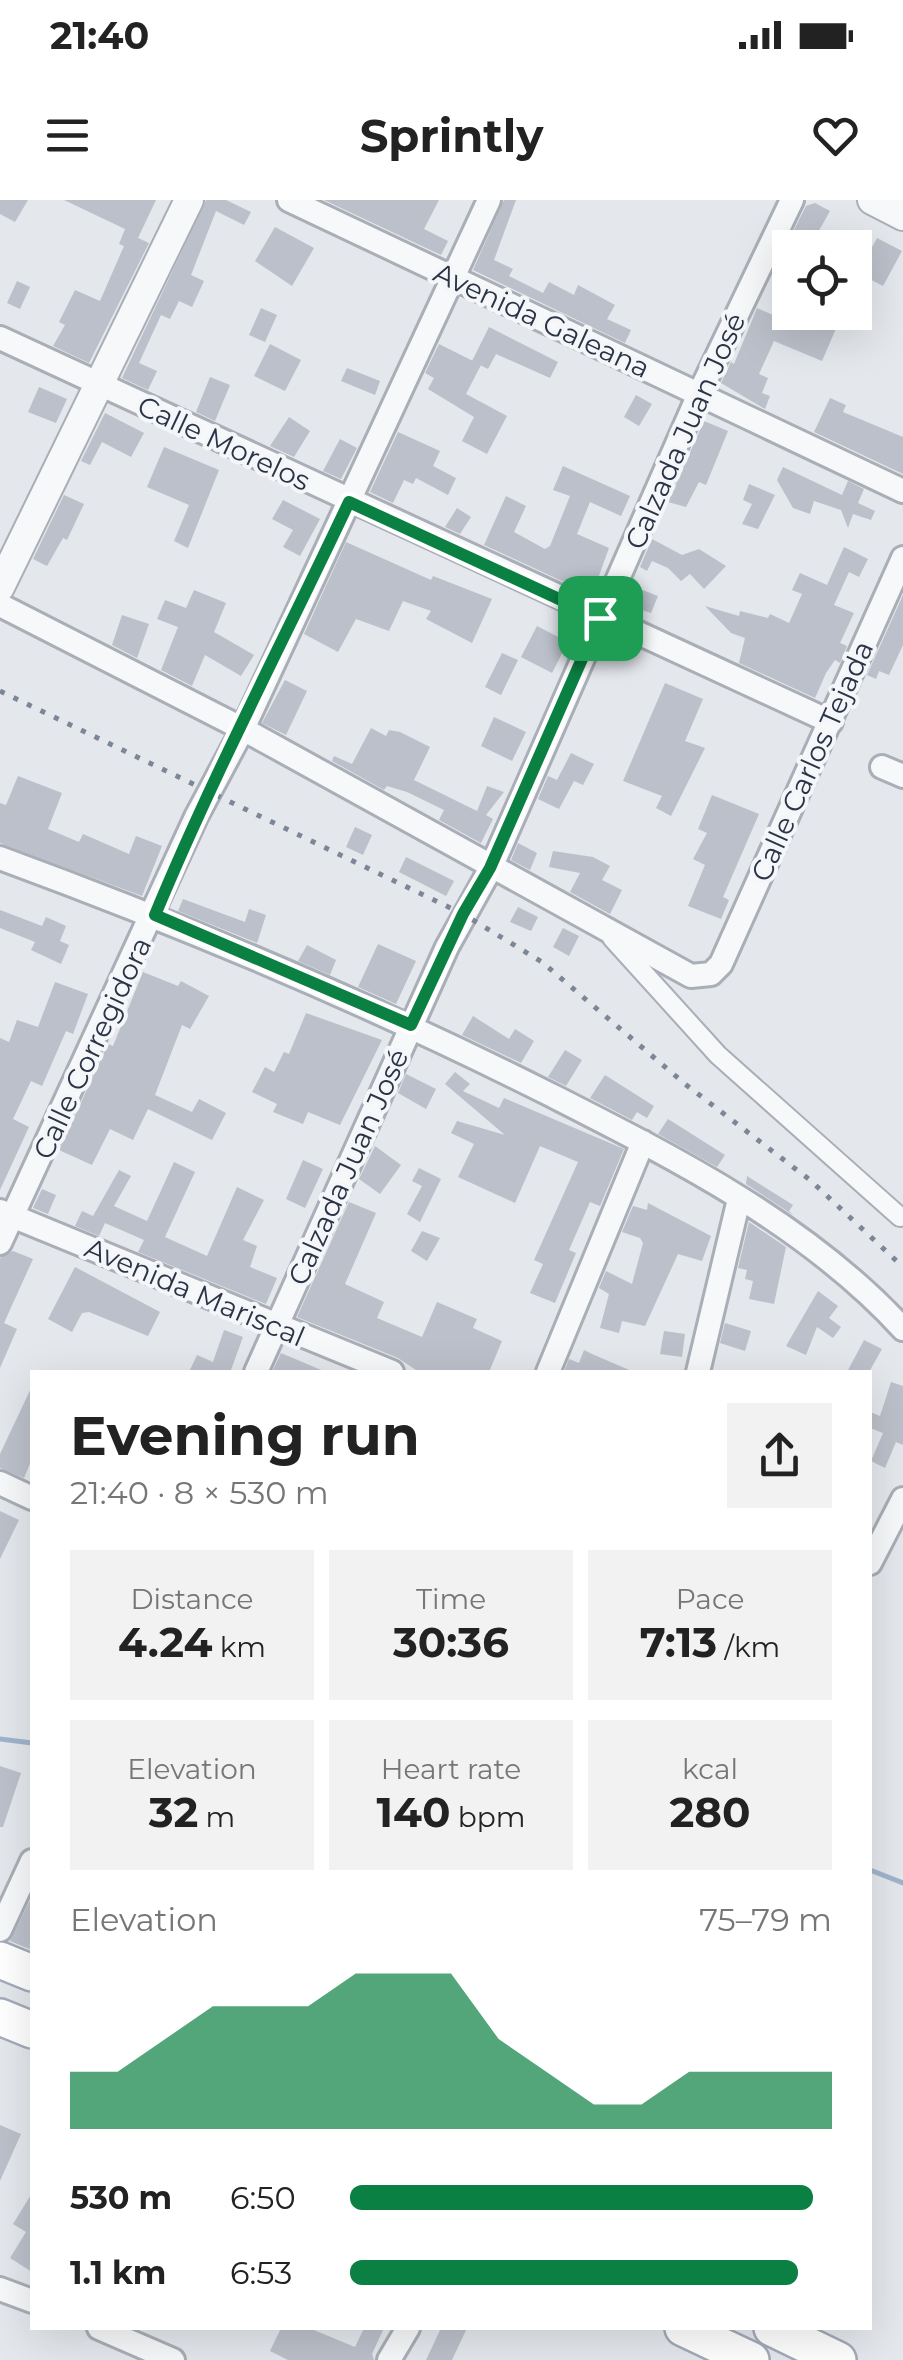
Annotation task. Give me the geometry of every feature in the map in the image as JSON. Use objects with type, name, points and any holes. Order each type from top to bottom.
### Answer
[{"type":"main road","points":[[0,1960],[30,1973]]},
{"type":"main road","points":[[0,2017],[30,2029]]},
{"type":"main road","points":[[687,2330],[751,2360]]},
{"type":"main road","points":[[776,2330],[838,2360]]},
{"type":"street","points":[[0,587],[190,200]]},
{"type":"street","name":"Avenida Galeana","points":[[290,200],[903,491]]},
{"type":"street","name":"Calle Corregidora","points":[[0,1244],[6,1213],[155,915],[196,818],[243,729],[489,200]]},
{"type":"street","name":"Calzada Juan José","points":[[257,1370],[411,1025],[463,914],[490,868],[698,394],[792,200]]},
{"type":"street","points":[[872,200],[903,216]]},
{"type":"street","name":"Calle Morelos","points":[[0,338],[831,722]]},
{"type":"street","name":"Calle Carlos Tejada","points":[[598,922],[692,976],[711,974],[720,964],[903,558]]},
{"type":"street","points":[[0,605],[243,729],[490,868],[598,922],[718,1055],[900,1217]]},
{"type":"street","points":[[0,858],[155,915],[411,1025],[643,1142],[829,1259],[903,1329]]},
{"type":"street","points":[[549,1370],[643,1142]]},
{"type":"street","points":[[698,1370],[739,1199]]},
{"type":"street","name":"Avenida Mariscal","points":[[6,1213],[387,1370]]},
{"type":"street","points":[[0,1483],[30,1497]]},
{"type":"street","points":[[872,1562],[903,1499]]},
{"type":"street","points":[[0,1930],[30,1865]]},
{"type":"street","points":[[0,2289],[30,2300]]},
{"type":"street","points":[[104,2330],[173,2360]]},
{"type":"street","points":[[390,2360],[407,2330]]},
{"type":"building","points":[[0,200],[28,200],[15,222],[0,214]]},
{"type":"building","points":[[64,200],[156,200],[138,238],[149,243],[89,363],[53,346],[65,325],[59,322],[75,290],[100,301],[124,246],[119,244],[125,229]]},
{"type":"building","points":[[206,200],[226,200],[251,212],[244,225],[216,211],[191,275],[204,281],[192,307],[179,301],[170,319],[161,315],[139,363],[157,371],[148,390],[122,378]]},
{"type":"building","points":[[324,200],[439,200],[424,229],[448,241],[441,255]]},
{"type":"building","points":[[504,200],[516,200],[494,260],[513,269],[509,276],[543,293],[549,282],[574,295],[578,285],[615,305],[607,319],[631,330],[625,343],[473,270]]},
{"type":"building","points":[[815,203],[830,211],[819,230],[794,230],[806,206]]},
{"type":"building","points":[[275,227],[314,248],[292,286],[255,261]]},
{"type":"building","points":[[877,238],[902,251],[883,286],[872,280],[872,247]]},
{"type":"building","points":[[17,281],[30,287],[20,309],[7,303]]},
{"type":"building","points":[[261,308],[277,315],[265,342],[249,335]]},
{"type":"building","points":[[757,308],[772,314],[772,330],[835,330],[822,361],[774,341],[759,374],[768,378],[762,393],[770,396],[765,409],[721,383],[731,362],[734,364]]},
{"type":"building","points":[[489,327],[558,362],[550,378],[496,354],[488,369],[472,361]]},
{"type":"building","points":[[270,344],[301,360],[285,391],[254,376]]},
{"type":"building","points":[[439,344],[481,365],[466,394],[507,416],[487,454],[462,441],[474,417],[428,389],[434,378],[425,373]]},
{"type":"building","points":[[347,368],[380,381],[375,395],[341,381]]},
{"type":"building","points":[[210,377],[230,385],[215,421],[196,412]]},
{"type":"building","points":[[39,387],[67,399],[56,423],[28,412]]},
{"type":"building","points":[[636,395],[652,404],[639,426],[624,417]]},
{"type":"building","points":[[830,398],[846,405],[843,412],[903,437],[903,474],[814,432]]},
{"type":"building","points":[[105,413],[144,433],[131,457],[102,442],[90,465],[81,461]]},
{"type":"building","points":[[289,417],[310,431],[294,457],[270,446]]},
{"type":"building","points":[[704,421],[728,431],[706,485],[699,482],[686,507],[668,502]]},
{"type":"building","points":[[398,432],[440,451],[433,466],[456,478],[448,495],[416,478],[413,484],[404,480],[393,503],[370,492]]},
{"type":"building","points":[[340,439],[357,448],[341,479],[323,471]]},
{"type":"building","points":[[164,447],[219,470],[188,548],[174,541],[189,505],[147,487]]},
{"type":"building","points":[[563,466],[630,496],[621,516],[590,502],[577,534],[609,548],[592,595],[484,545],[506,496],[526,506],[514,532],[545,549],[550,546],[570,496],[553,490]]},
{"type":"building","points":[[783,467],[842,495],[848,481],[864,489],[858,503],[875,511],[871,520],[853,514],[848,528],[841,510],[814,501],[810,514],[793,508],[777,480]]},
{"type":"building","points":[[749,484],[775,495],[758,529],[742,524],[752,504],[743,500]]},
{"type":"building","points":[[64,495],[84,504],[67,540],[63,538],[47,566],[33,559]]},
{"type":"building","points":[[283,500],[320,519],[300,556],[283,547],[293,530],[272,519]]},
{"type":"building","points":[[457,508],[471,517],[460,534],[445,527]]},
{"type":"building","points":[[652,539],[682,555],[699,549],[726,566],[704,589],[690,574],[681,581],[668,568],[652,561],[647,571],[640,567]]},
{"type":"building","points":[[346,542],[431,580],[433,576],[492,599],[472,643],[426,619],[431,611],[403,601],[389,631],[356,619],[338,652],[304,634]]},
{"type":"building","points":[[844,547],[868,559],[859,577],[849,572],[834,605],[854,613],[840,643],[847,646],[840,663],[835,660],[815,698],[739,663],[745,638],[731,633],[705,606],[739,616],[740,611],[768,618],[770,614],[789,623],[802,594],[792,590],[800,573],[827,585]]},
{"type":"building","points":[[635,587],[658,596],[651,613],[630,606]]},
{"type":"building","points":[[194,590],[226,603],[214,632],[254,655],[241,676],[205,655],[192,686],[161,670],[178,627],[157,619],[165,600],[186,608]]},
{"type":"building","points":[[903,595],[903,645],[889,675],[879,671],[876,679],[867,675]]},
{"type":"building","points":[[122,615],[149,624],[137,658],[112,645]]},
{"type":"building","points":[[537,626],[568,642],[552,673],[521,657]]},
{"type":"building","points":[[502,653],[518,660],[501,695],[485,687]]},
{"type":"building","points":[[285,680],[307,691],[286,735],[262,723]]},
{"type":"building","points":[[665,683],[703,699],[685,741],[705,748],[671,816],[656,808],[662,796],[623,781]]},
{"type":"building","points":[[494,717],[526,732],[512,761],[481,746]]},
{"type":"building","points":[[371,728],[386,736],[389,730],[400,732],[430,747],[414,780],[477,811],[487,786],[504,792],[486,815],[493,819],[481,843],[439,820],[444,810],[407,792],[387,786],[384,790],[332,761],[334,756],[352,764]]},
{"type":"building","points":[[571,753],[594,764],[583,785],[574,781],[559,809],[538,799],[548,776],[557,780]]},
{"type":"building","points":[[18,776],[62,793],[48,829],[79,842],[83,834],[129,854],[136,836],[162,846],[142,896],[0,843],[0,803],[6,805]]},
{"type":"building","points":[[712,795],[759,814],[723,897],[729,900],[721,919],[688,906],[705,865],[693,859],[707,833],[698,829]]},
{"type":"building","points":[[355,827],[372,835],[363,855],[346,847]]},
{"type":"building","points":[[518,843],[537,853],[530,870],[511,860]]},
{"type":"building","points":[[553,851],[593,857],[610,866],[602,880],[622,890],[610,914],[570,892],[580,873],[549,867]]},
{"type":"building","points":[[406,857],[454,881],[446,896],[399,872]]},
{"type":"building","points":[[183,899],[245,922],[249,909],[266,915],[257,943],[178,911]]},
{"type":"building","points":[[518,907],[538,917],[531,931],[510,922]]},
{"type":"building","points":[[0,910],[42,926],[46,917],[66,926],[60,941],[69,945],[61,964],[31,950],[35,942],[0,928]]},
{"type":"building","points":[[563,928],[579,936],[569,956],[553,947]]},
{"type":"building","points":[[378,944],[416,961],[396,1004],[358,987]]},
{"type":"building","points":[[307,945],[336,960],[330,975],[298,961]]},
{"type":"building","points":[[143,972],[178,986],[181,981],[209,996],[190,1029],[182,1025],[155,1095],[192,1112],[199,1099],[226,1113],[212,1140],[148,1109],[133,1140],[110,1129],[92,1165],[59,1150],[108,1044],[113,1046]]},
{"type":"building","points":[[55,982],[88,994],[73,1034],[66,1031],[42,1086],[31,1081],[13,1119],[29,1127],[0,1190],[0,1038],[9,1042],[17,1020],[38,1027]]},
{"type":"building","points":[[306,1013],[382,1040],[340,1125],[308,1112],[303,1124],[273,1112],[277,1104],[252,1092],[265,1067],[274,1072],[284,1052],[289,1054]]},
{"type":"building","points":[[473,1016],[509,1039],[515,1029],[534,1041],[521,1063],[462,1035]]},
{"type":"building","points":[[565,1050],[582,1060],[566,1086],[548,1077]]},
{"type":"building","points":[[455,1072],[470,1084],[463,1091],[499,1108],[504,1098],[624,1149],[600,1206],[590,1202],[569,1250],[576,1253],[555,1303],[530,1293],[543,1264],[534,1260],[578,1162],[540,1146],[515,1203],[458,1177],[474,1144],[451,1133],[457,1121],[505,1135],[445,1084]]},
{"type":"building","points":[[406,1074],[436,1089],[426,1109],[398,1093]]},
{"type":"building","points":[[605,1075],[654,1106],[647,1118],[637,1112],[632,1120],[590,1098]]},
{"type":"building","points":[[668,1119],[725,1155],[717,1167],[658,1134]]},
{"type":"building","points":[[375,1146],[401,1165],[380,1194],[359,1179]]},
{"type":"building","points":[[303,1160],[323,1169],[305,1208],[286,1199]]},
{"type":"building","points":[[174,1162],[195,1172],[165,1237],[207,1256],[237,1187],[264,1200],[243,1240],[257,1246],[250,1267],[277,1278],[266,1304],[138,1252],[144,1240],[105,1223],[99,1236],[75,1226],[82,1211],[93,1216],[119,1170],[131,1176],[114,1206],[147,1221]]},
{"type":"building","points":[[419,1168],[441,1179],[420,1222],[407,1214],[422,1186],[412,1181]]},
{"type":"building","points":[[747,1176],[793,1205],[789,1211],[793,1215],[746,1184]]},
{"type":"building","points":[[42,1189],[56,1195],[48,1214],[33,1208]]},
{"type":"building","points":[[349,1202],[376,1213],[345,1284],[384,1302],[377,1318],[422,1337],[437,1302],[477,1319],[473,1328],[502,1341],[490,1370],[416,1370],[398,1358],[297,1317]]},
{"type":"building","points":[[648,1203],[711,1236],[702,1261],[678,1254],[645,1326],[622,1321],[619,1333],[600,1328],[609,1294],[599,1288],[606,1271],[632,1284],[643,1243],[640,1238],[622,1232],[633,1206],[647,1210]]},
{"type":"building","points":[[749,1222],[786,1247],[774,1304],[749,1299],[753,1281],[745,1279],[747,1270],[738,1268]]},
{"type":"building","points":[[422,1231],[440,1238],[427,1261],[411,1251]]},
{"type":"building","points":[[13,1251],[33,1259],[4,1323],[17,1329],[0,1368],[0,1258]]},
{"type":"building","points":[[75,1267],[160,1312],[148,1336],[89,1312],[82,1313],[72,1332],[48,1319]]},
{"type":"building","points":[[818,1291],[838,1306],[829,1318],[841,1327],[833,1338],[817,1327],[806,1355],[786,1346]]},
{"type":"building","points":[[725,1323],[751,1331],[745,1351],[720,1343]]},
{"type":"building","points":[[224,1330],[243,1337],[231,1370],[190,1370],[197,1355],[213,1362]]},
{"type":"building","points":[[664,1331],[685,1334],[682,1357],[660,1354]]},
{"type":"building","points":[[864,1340],[882,1349],[870,1370],[848,1370]]},
{"type":"building","points":[[584,1350],[629,1370],[565,1370],[569,1359],[579,1363]]},
{"type":"building","points":[[281,1353],[321,1370],[273,1370]]},
{"type":"building","points":[[891,1382],[903,1386],[903,1445],[896,1442],[885,1468],[872,1462],[883,1433],[872,1429],[872,1413],[880,1416]]},
{"type":"building","points":[[30,1390],[30,1464],[24,1478],[0,1468],[0,1454]]},
{"type":"building","points":[[0,1511],[19,1520],[0,1559]]},
{"type":"building","points":[[0,1766],[21,1773],[3,1827],[0,1827]]},
{"type":"building","points":[[30,1900],[30,1949],[10,1941]]},
{"type":"building","points":[[0,2125],[21,2134],[0,2181]]},
{"type":"building","points":[[30,2196],[30,2271],[10,2258],[26,2232],[13,2224]]},
{"type":"building","points":[[280,2330],[314,2330],[355,2347],[363,2330],[383,2330],[372,2354],[374,2360],[288,2360],[270,2351]]},
{"type":"building","points":[[440,2330],[466,2330],[452,2360],[426,2360]]},
{"type":"waterway","points":[[0,1739],[30,1743]]},
{"type":"waterway","points":[[872,1871],[903,1883]]},
{"type":"railway","points":[[0,691],[463,914],[542,962],[685,1084],[810,1180],[903,1267]]},
{"type":"route","points":[[349,502],[600,618],[490,868],[463,914],[411,1025],[155,915],[196,818],[243,729],[349,502]]}]
